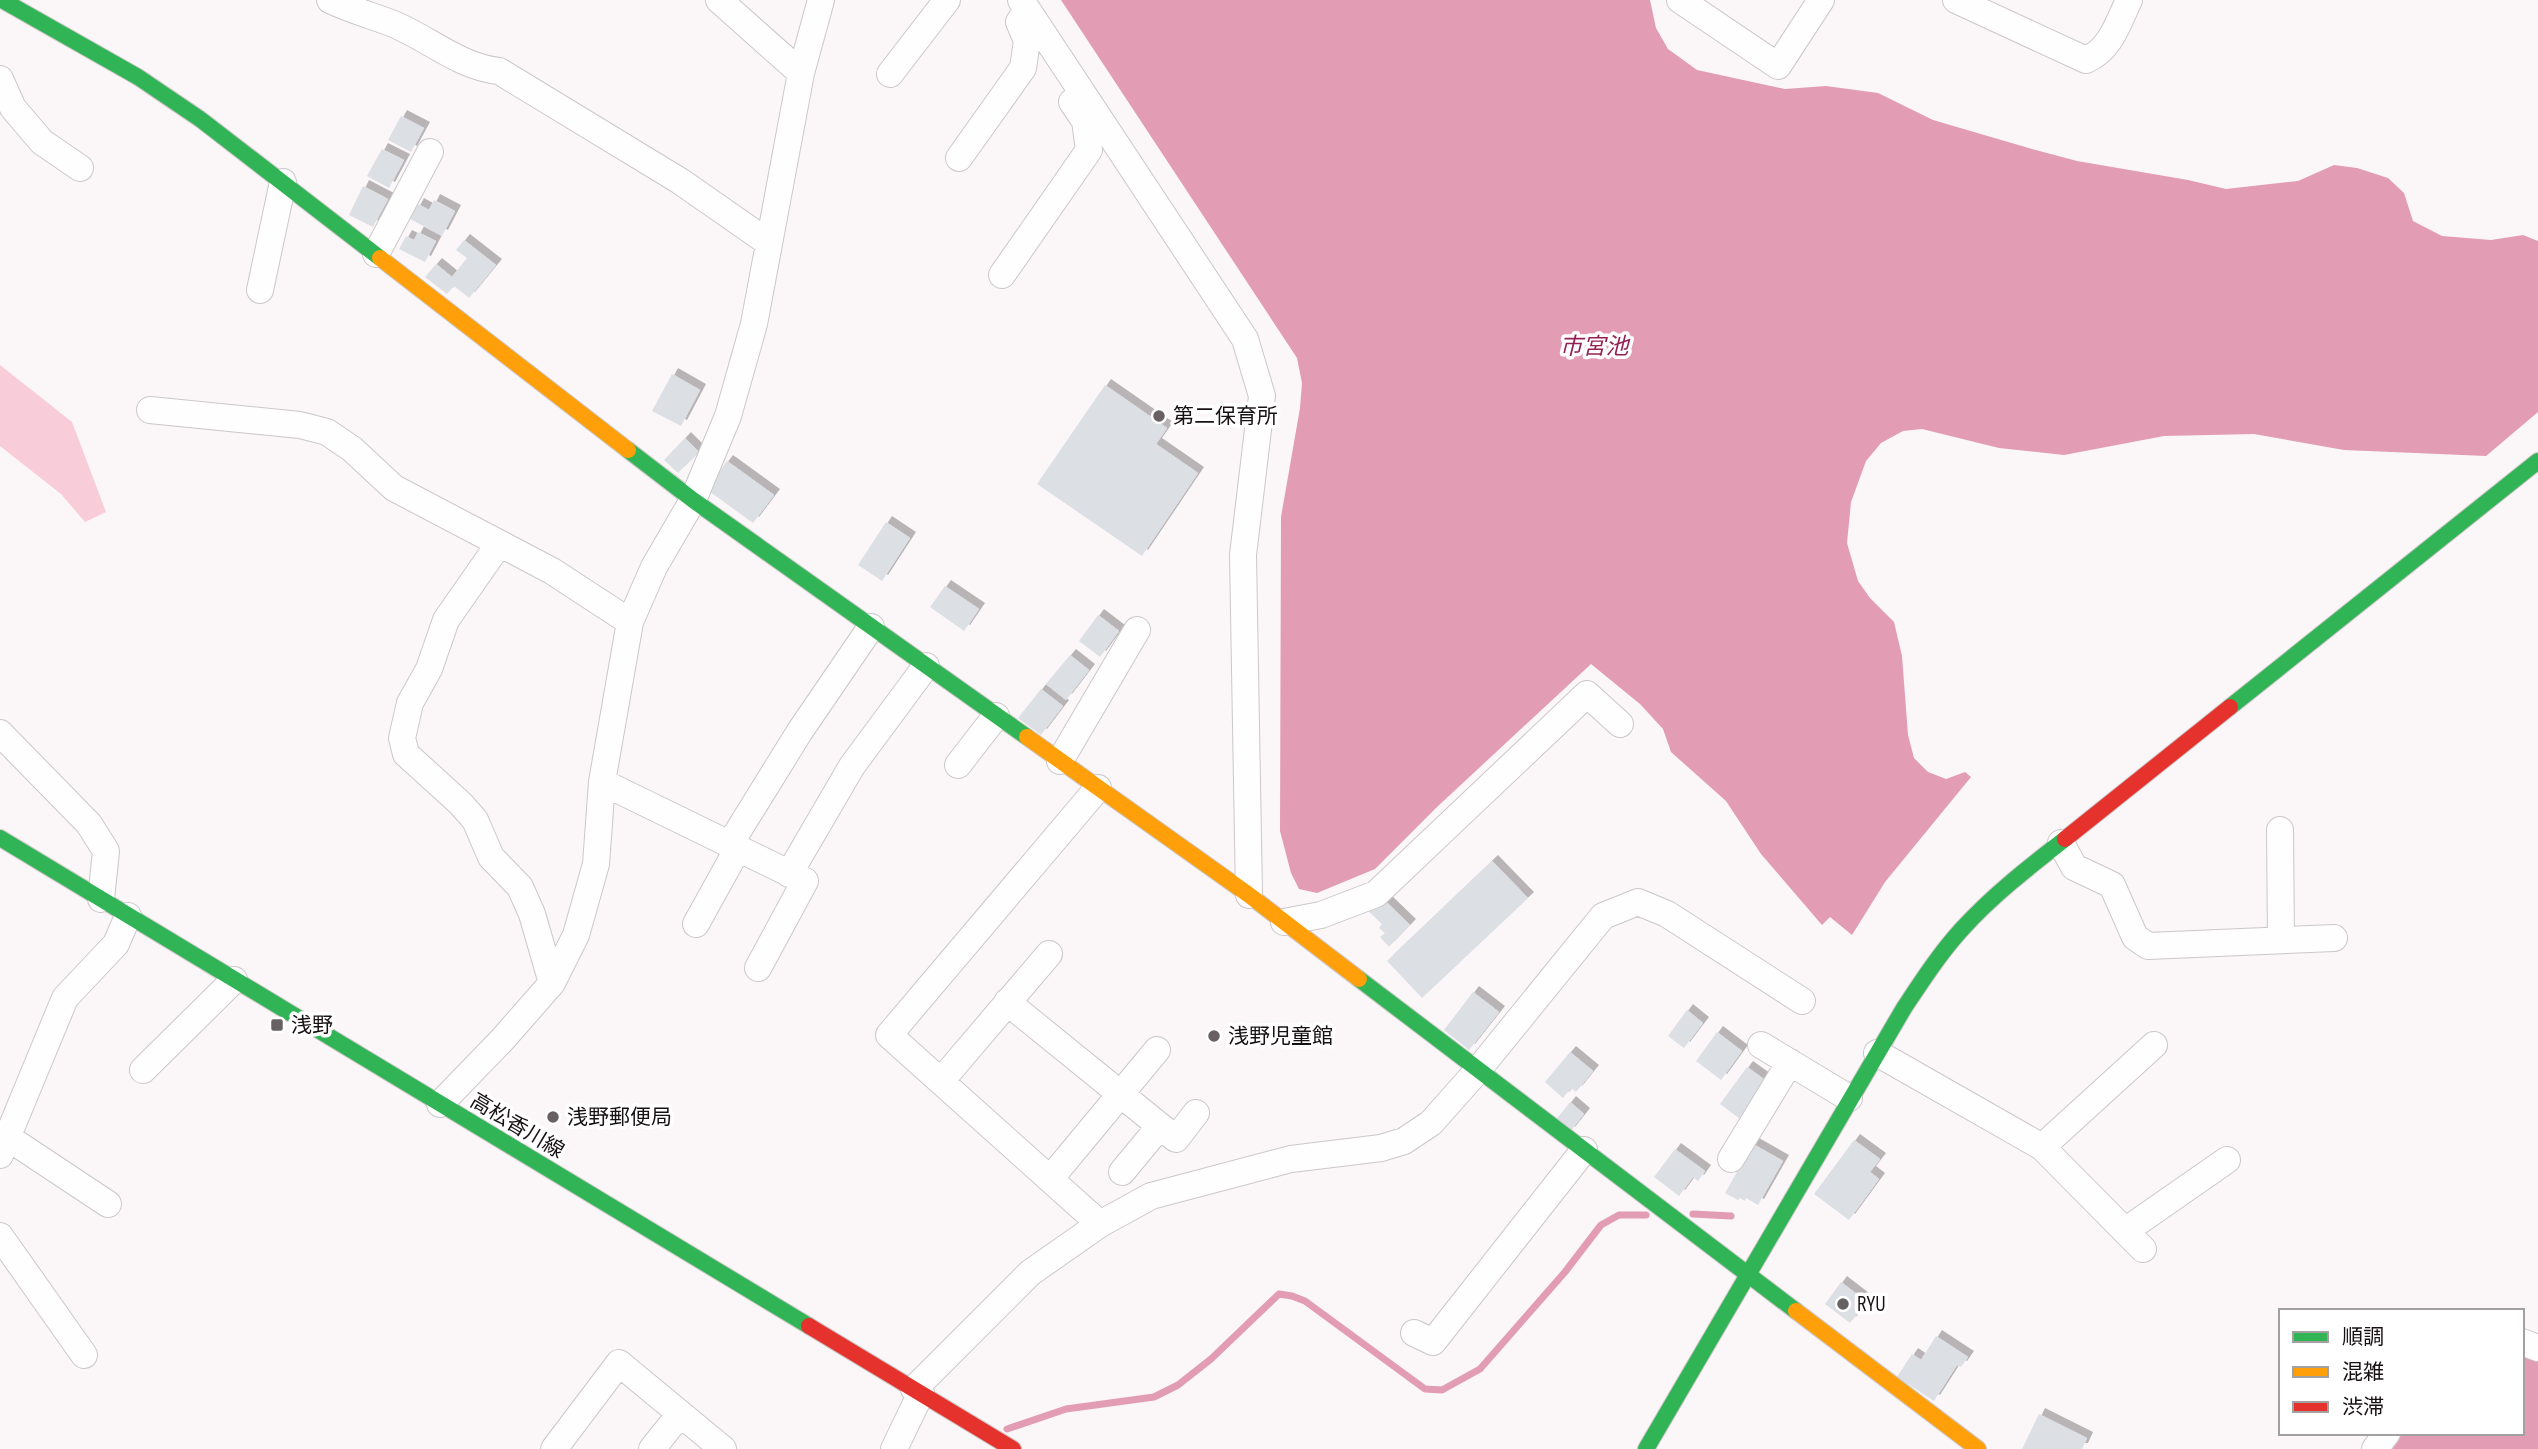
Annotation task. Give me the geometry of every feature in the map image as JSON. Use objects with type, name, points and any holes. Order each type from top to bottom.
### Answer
[{"type":"street","points":[[2,0],[138,77],[200,119],[693,500],[1249,895],[1978,1449]]},
{"type":"street","points":[[330,0],[353,12],[391,23],[481,69],[499,71],[680,181],[769,243]]},
{"type":"street","points":[[719,0],[801,73]]},
{"type":"street","points":[[440,1104],[552,983],[576,935],[596,864],[603,782],[630,622],[654,568],[693,500],[728,416],[754,324],[801,73],[821,0]]},
{"type":"street","points":[[890,74],[947,0]]},
{"type":"street","points":[[1680,0],[1778,66],[1821,0]]},
{"type":"street","points":[[1956,0],[2086,60],[2100,54],[2129,0]]},
{"type":"street","points":[[1024,5],[1245,339],[1262,396],[1243,555],[1249,895]]},
{"type":"street","points":[[959,158],[1023,68],[1027,40],[1020,22],[1024,5]]},
{"type":"street","points":[[0,79],[6,113],[79,169]]},
{"type":"street","points":[[1002,275],[1089,150],[1085,121],[1072,101],[1079,89]]},
{"type":"street","points":[[376,254],[430,152]]},
{"type":"street","points":[[260,290],[282,182]]},
{"type":"street","points":[[150,410],[300,425],[327,432],[352,449],[394,488],[552,571],[630,622]]},
{"type":"street","points":[[1646,1449],[1749,1276],[1849,1098],[1930,969],[1963,928],[2008,884],[2538,461]]},
{"type":"street","points":[[499,544],[446,620],[429,669],[410,703],[402,738],[406,754],[443,786],[475,820],[491,857],[520,887],[533,914],[552,983]]},
{"type":"street","points":[[696,924],[734,846],[800,731],[872,627]]},
{"type":"street","points":[[1060,761],[1137,630]]},
{"type":"street","points":[[789,874],[852,766],[926,666]]},
{"type":"street","points":[[1284,922],[1321,915],[1376,894],[1587,694],[1620,724]]},
{"type":"street","points":[[958,765],[996,716]]},
{"type":"street","points":[[0,733],[89,824],[106,851],[101,899]]},
{"type":"street","points":[[603,782],[805,881],[758,968]]},
{"type":"street","points":[[1098,788],[889,1035],[1100,1224]]},
{"type":"street","points":[[2280,830],[2281,940]]},
{"type":"street","name":"高松香川線","points":[[0,838],[1013,1449]]},
{"type":"street","points":[[2061,843],[2074,867],[2112,885],[2136,937],[2148,946],[2334,938]]},
{"type":"street","points":[[894,1449],[917,1391],[1030,1273],[1100,1224],[1151,1196],[1291,1159],[1381,1148],[1404,1141],[1431,1123],[1478,1070],[1603,916],[1639,902],[1667,914],[1802,1001]]},
{"type":"street","points":[[108,1204],[2,1148],[65,998],[116,944],[128,916]]},
{"type":"street","points":[[941,1081],[1049,954]]},
{"type":"street","points":[[143,1070],[234,980]]},
{"type":"street","points":[[1007,1002],[1176,1139],[1196,1113]]},
{"type":"street","points":[[1762,1045],[1849,1098]]},
{"type":"street","points":[[2042,1147],[2154,1045]]},
{"type":"street","points":[[1050,1179],[1157,1049]]},
{"type":"street","points":[[1877,1054],[2042,1147],[2134,1240],[2227,1160]]},
{"type":"street","points":[[1731,1159],[1790,1062]]},
{"type":"street","points":[[1122,1172],[1160,1126]]},
{"type":"street","points":[[1414,1333],[1433,1342],[1584,1150]]},
{"type":"street","points":[[0,1236],[84,1355]]},
{"type":"street","points":[[554,1449],[619,1363],[723,1449]]},
{"type":"street","points":[[652,1449],[680,1414]]},
{"type":"shaded area","points":[[0,365],[72,422],[106,512],[85,522],[61,494],[0,446]]},
{"type":"water","name":"市宮池","points":[[1061,0],[1650,0],[1656,28],[1668,49],[1697,70],[1785,89],[1826,86],[1878,93],[1933,120],[2077,161],[2226,189],[2298,181],[2334,165],[2357,168],[2388,178],[2404,193],[2413,221],[2442,236],[2491,240],[2523,235],[2538,241],[2538,412],[2486,456],[2344,450],[2254,434],[2164,436],[2064,455],[1999,448],[1922,429],[1903,431],[1881,443],[1866,461],[1851,502],[1847,543],[1858,581],[1870,598],[1894,622],[1902,656],[1908,735],[1914,758],[1928,772],[1946,779],[1965,772],[1971,777],[1885,882],[1852,935],[1830,917],[1822,925],[1761,854],[1726,801],[1671,752],[1663,729],[1640,704],[1591,664],[1437,807],[1375,869],[1317,893],[1299,889],[1291,873],[1280,831],[1281,517],[1300,408],[1302,383],[1297,358]]},
{"type":"water","points":[[2524,1352],[2538,1357],[2538,1449],[2388,1449],[2398,1435],[2524,1435]]},
{"type":"building","points":[[401,116],[424,128],[411,152],[388,140]]},
{"type":"building","points":[[382,149],[404,160],[389,188],[367,176]]},
{"type":"building","points":[[363,186],[388,199],[373,227],[349,215]]},
{"type":"building","points":[[434,200],[455,211],[442,236],[410,219],[418,204],[429,210]]},
{"type":"building","points":[[418,232],[436,241],[425,262],[399,249],[406,236],[414,240]]},
{"type":"building","points":[[464,240],[496,265],[469,298],[454,286],[447,294],[425,277],[436,264],[452,277],[467,258],[456,250]]},
{"type":"building","points":[[672,374],[700,390],[681,426],[652,411]]},
{"type":"building","points":[[1105,385],[1167,428],[1156,444],[1198,473],[1142,556],[1037,484]]},
{"type":"building","points":[[685,438],[699,452],[678,473],[664,460]]},
{"type":"building","points":[[727,461],[774,495],[753,523],[706,489]]},
{"type":"building","points":[[886,522],[910,538],[882,581],[858,565]]},
{"type":"building","points":[[945,586],[979,609],[964,631],[930,607]]},
{"type":"building","points":[[1098,615],[1119,631],[1100,657],[1079,641]]},
{"type":"building","points":[[1070,655],[1089,670],[1066,700],[1046,684]]},
{"type":"building","points":[[1041,689],[1063,706],[1041,735],[1018,718]]},
{"type":"building","points":[[1492,861],[1528,898],[1422,998],[1387,961]]},
{"type":"building","points":[[1381,897],[1410,925],[1389,947],[1380,937],[1385,933],[1379,928],[1382,924],[1368,911]]},
{"type":"building","points":[[1473,992],[1499,1012],[1469,1050],[1444,1030]]},
{"type":"building","points":[[1687,1010],[1703,1023],[1684,1048],[1668,1036]]},
{"type":"building","points":[[1717,1032],[1742,1051],[1721,1080],[1696,1061]]},
{"type":"building","points":[[1570,1052],[1593,1071],[1576,1092],[1571,1088],[1563,1098],[1545,1082]]},
{"type":"building","points":[[1747,1067],[1768,1082],[1740,1119],[1720,1104]]},
{"type":"building","points":[[1570,1102],[1584,1114],[1569,1133],[1555,1121]]},
{"type":"building","points":[[1854,1140],[1880,1159],[1870,1172],[1879,1179],[1849,1220],[1814,1194]]},
{"type":"building","points":[[1753,1144],[1783,1161],[1758,1205],[1746,1198],[1745,1201],[1740,1198],[1738,1200],[1725,1193]]},
{"type":"building","points":[[1675,1149],[1705,1171],[1698,1181],[1693,1177],[1679,1196],[1654,1177]]},
{"type":"building","points":[[1841,1282],[1867,1302],[1850,1323],[1825,1304]]},
{"type":"building","points":[[1936,1336],[1968,1357],[1961,1367],[1957,1365],[1934,1401],[1897,1377],[1912,1354],[1921,1360]]},
{"type":"building","points":[[2039,1414],[2087,1438],[2082,1449],[2022,1449]]},
{"type":"waterway","points":[[1693,1214],[1731,1216]]},
{"type":"waterway","points":[[1007,1429],[1066,1409],[1154,1397],[1178,1385],[1211,1359],[1279,1294],[1305,1301],[1425,1389],[1442,1390],[1480,1369],[1565,1272],[1601,1225],[1619,1215],[1646,1215]]},
{"type":"traffic: fast","points":[[2,0],[138,77],[200,119],[380,258]]},
{"type":"traffic: fast","points":[[628,450],[693,500],[1027,737]]},
{"type":"traffic: fast","points":[[2230,707],[2538,461]]},
{"type":"traffic: fast","points":[[0,838],[809,1326]]},
{"type":"traffic: fast","points":[[1646,1449],[1924,977],[1974,917],[2065,839]]},
{"type":"traffic: fast","points":[[1359,979],[1796,1311]]},
{"type":"traffic: slow","points":[[380,258],[628,450]]},
{"type":"traffic: slow","points":[[1027,737],[1249,895],[1359,979]]},
{"type":"traffic: slow","points":[[1796,1311],[1978,1449]]},
{"type":"traffic: jam","points":[[2065,839],[2230,707]]},
{"type":"traffic: jam","points":[[809,1326],[1013,1449]]},
{"type":"place","name":"第二保育所","points":[[1159,416]]},
{"type":"place","name":"浅野","points":[[277,1025]]},
{"type":"place","name":"浅野児童館","points":[[1214,1036]]},
{"type":"place","name":"浅野郵便局","points":[[553,1117]]},
{"type":"place","name":"RYU","points":[[1843,1304]]}]
